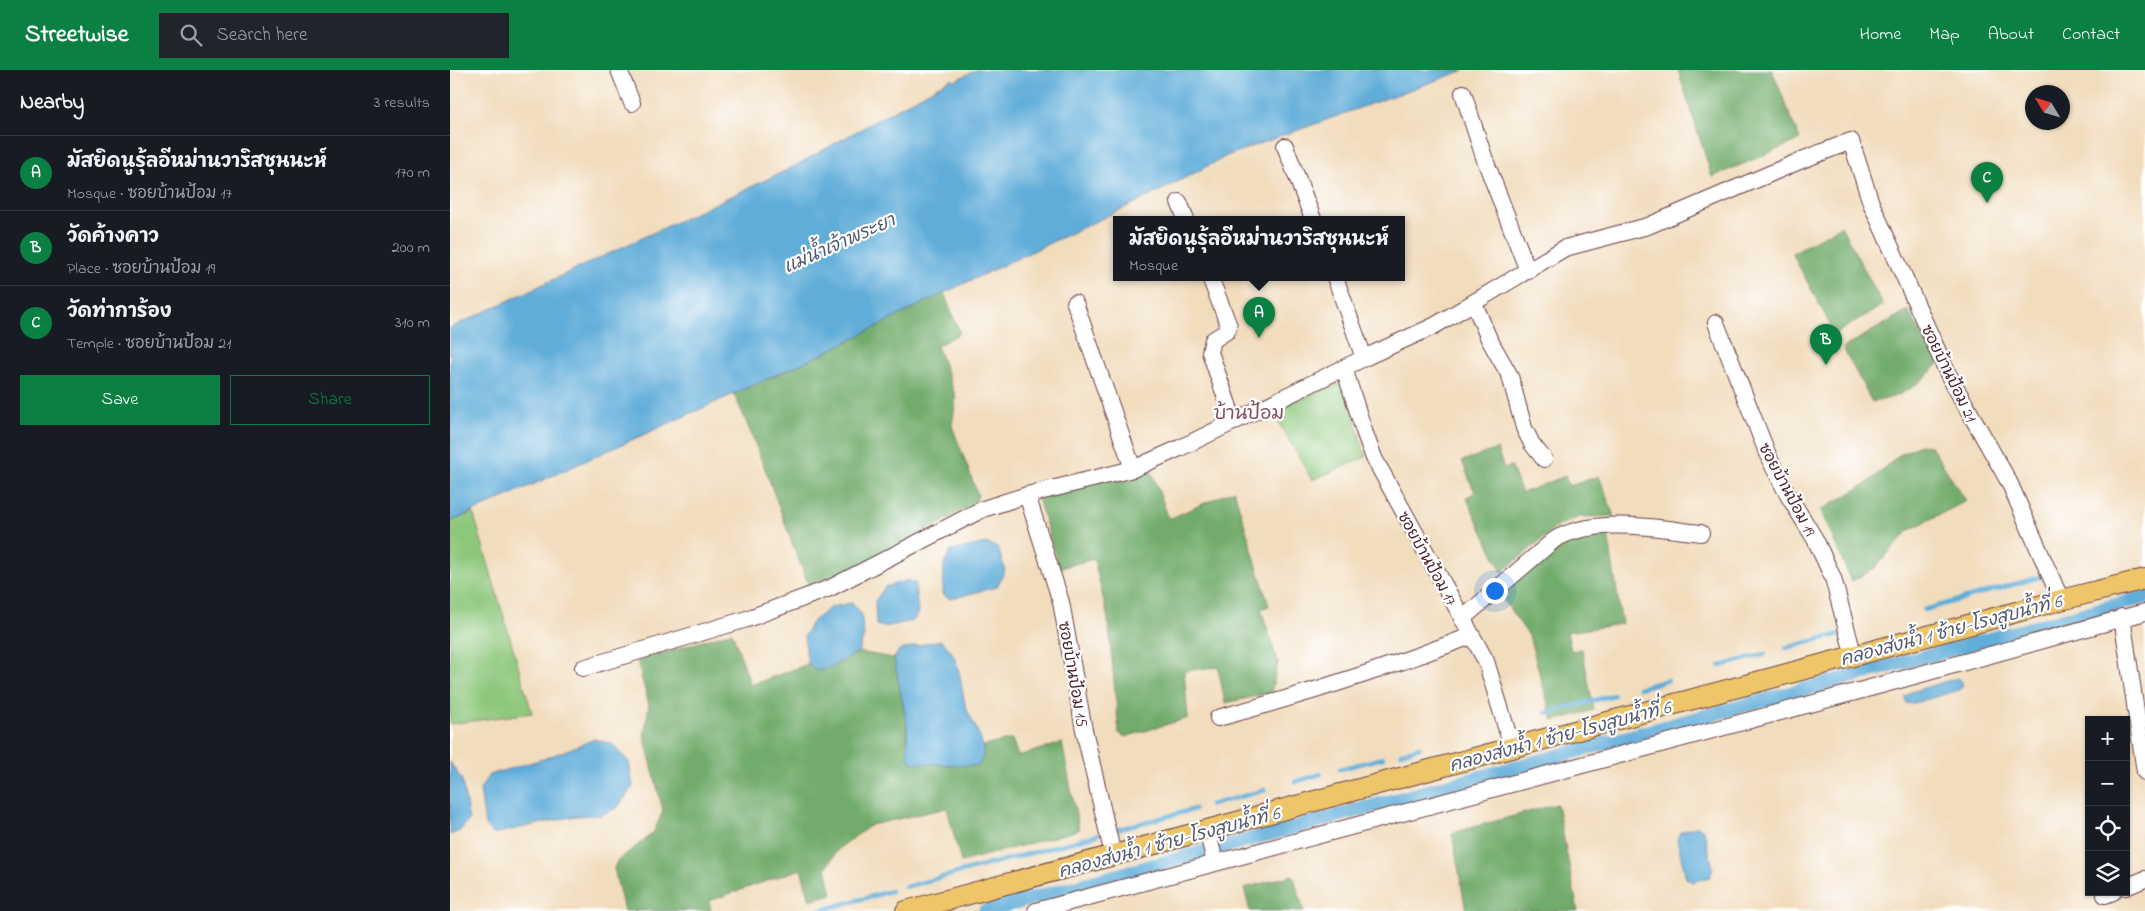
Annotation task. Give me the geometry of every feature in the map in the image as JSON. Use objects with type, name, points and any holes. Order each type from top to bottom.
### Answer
[{"type":"main road","points":[[906,911],[1113,855],[1211,847],[1512,748],[2145,579]]},
{"type":"street","points":[[619,70],[632,103]]},
{"type":"street","points":[[583,668],[747,619],[830,588],[983,509],[1027,495],[1133,469],[1434,326],[1528,270],[1488,168],[1463,93]]},
{"type":"street","name":"ซอยบ้านป้อม 21","points":[[1528,270],[1564,248],[1648,226],[1851,141],[1871,203],[1948,374],[2009,482],[2061,600]]},
{"type":"street","points":[[1285,146],[1312,216]]},
{"type":"street","points":[[1179,202],[1185,216]]},
{"type":"street","points":[[1212,281],[1229,326],[1227,331],[1213,340],[1210,352],[1234,422]]},
{"type":"street","points":[[1336,281],[1364,358]]},
{"type":"street","points":[[1075,303],[1133,469]]},
{"type":"street","points":[[1474,303],[1489,339],[1510,376],[1524,428],[1532,444],[1544,458]]},
{"type":"street","name":"ซอยบ้านป้อม 19","points":[[1716,322],[1770,460],[1788,495],[1815,539],[1833,578],[1854,657]]},
{"type":"street","name":"ซอยบ้านป้อม 17","points":[[1344,368],[1374,458],[1486,661],[1512,748]]},
{"type":"street","name":"ซอยบ้านป้อม 15","points":[[1027,495],[1061,602],[1084,730],[1113,855]]},
{"type":"street","points":[[1462,619],[1554,540],[1575,530],[1633,525],[1701,533]]},
{"type":"street","points":[[1036,911],[1211,847],[1885,684],[2145,612]]},
{"type":"street","points":[[2122,617],[2145,772]]},
{"type":"street","points":[[1218,718],[1314,692],[1398,664],[1471,636]]},
{"type":"street","points":[[2130,885],[2145,879]]},
{"type":"green space","points":[[1678,70],[1772,70],[1800,140],[1712,177]]},
{"type":"green space","points":[[1841,226],[1883,305],[1835,334],[1792,253]]},
{"type":"green space","points":[[944,293],[960,333],[937,346],[956,397],[952,426],[978,495],[975,503],[873,559],[809,586],[734,394],[818,356]]},
{"type":"green space","points":[[1908,310],[1939,364],[1924,379],[1901,394],[1872,402],[1843,348]]},
{"type":"green space","points":[[1339,384],[1345,387],[1366,457],[1312,480],[1272,411]]},
{"type":"green space","points":[[1920,445],[1931,446],[1966,501],[1909,530],[1873,570],[1851,581],[1821,510],[1866,484],[1899,455]]},
{"type":"green space","points":[[1497,449],[1504,469],[1511,466],[1522,493],[1565,476],[1569,486],[1599,476],[1614,516],[1579,517],[1558,526],[1502,572],[1466,497],[1475,493],[1462,461]]},
{"type":"green space","points":[[1150,467],[1169,519],[1234,490],[1269,606],[1261,609],[1278,663],[1271,693],[1225,703],[1218,667],[1184,671],[1188,718],[1125,737],[1119,733],[1108,619],[1094,559],[1059,568],[1038,498]]},
{"type":"green space","points":[[473,512],[532,713],[450,724],[450,522]]},
{"type":"green space","points":[[1607,527],[1622,624],[1567,632],[1571,651],[1582,649],[1594,710],[1553,721],[1529,636],[1497,591],[1566,534]]},
{"type":"green space","points":[[732,632],[751,685],[808,664],[818,671],[833,666],[858,652],[894,658],[907,725],[907,742],[914,763],[923,762],[945,766],[983,758],[983,746],[1012,739],[1018,756],[1062,743],[1079,830],[961,862],[947,808],[871,825],[839,848],[826,868],[832,894],[810,900],[801,869],[709,901],[711,911],[624,911],[614,868],[617,861],[653,833],[663,811],[644,735],[649,705],[637,661]]},
{"type":"green space","points":[[1557,804],[1578,911],[1466,911],[1452,833]]},
{"type":"green space","points":[[1293,875],[1304,911],[1250,911],[1244,888]]},
{"type":"water","name":"แม่น้ำเจ้าพระยา","points":[[975,70],[1465,70],[1229,155],[1156,193],[944,293],[818,356],[450,522],[450,328],[791,168],[952,78],[954,81]]},
{"type":"water","points":[[986,543],[998,548],[1005,570],[997,587],[950,599],[943,595],[944,564],[951,551]]},
{"type":"water","points":[[908,580],[915,583],[918,613],[913,621],[884,627],[876,625],[875,601],[885,587]]},
{"type":"water","points":[[852,603],[861,613],[864,636],[858,652],[833,666],[818,671],[808,664],[804,636],[813,621],[831,607]]},
{"type":"water","points":[[940,640],[947,646],[956,661],[966,707],[982,742],[983,755],[978,766],[914,763],[908,758],[907,725],[894,658],[899,650]]},
{"type":"water","points":[[1957,678],[1961,680],[1963,686],[1959,690],[1911,704],[1906,703],[1905,697],[1910,692]]},
{"type":"water","points":[[595,739],[612,744],[629,762],[633,787],[617,808],[601,815],[575,816],[493,834],[485,826],[480,789],[489,775],[546,758]]},
{"type":"water","points":[[450,762],[462,780],[469,820],[460,831],[450,835]]},
{"type":"water","points":[[1698,826],[1704,831],[1713,868],[1710,877],[1692,882],[1686,878],[1677,839],[1680,832]]},
{"type":"waterway","points":[[1924,610],[2040,577]]},
{"type":"waterway","name":"คลองส่งน้ำ 1 ซ้าย-โรงสูบน้ำที่ 6","points":[[985,911],[2145,597]]},
{"type":"waterway","points":[[1786,648],[1840,634]]},
{"type":"waterway","points":[[1720,666],[1765,654]]},
{"type":"waterway","points":[[1639,688],[1668,680]]},
{"type":"waterway","points":[[1546,713],[1614,695]]},
{"type":"waterway","points":[[1401,753],[1420,747]]},
{"type":"waterway","points":[[1340,769],[1383,758]]},
{"type":"waterway","points":[[1295,782],[1321,774]]},
{"type":"waterway","points":[[1210,805],[1265,790]]},
{"type":"waterway","points":[[1115,830],[1195,809]]},
{"type":"waterway","points":[[905,887],[1098,835]]},
{"type":"waterway","points":[[818,911],[891,891]]},
{"type":"place","name":"วัดท่าการ้อง","points":[[1987,203]]},
{"type":"place","name":"มัสยิดนูรุ้ลอีหม่านวาริสซุนนะห์","points":[[1259,338]]},
{"type":"place","name":"วัดค้างคาว","points":[[1826,365]]},
{"type":"district","name":"บ้านป้อม","points":[[1249,412]]}]
